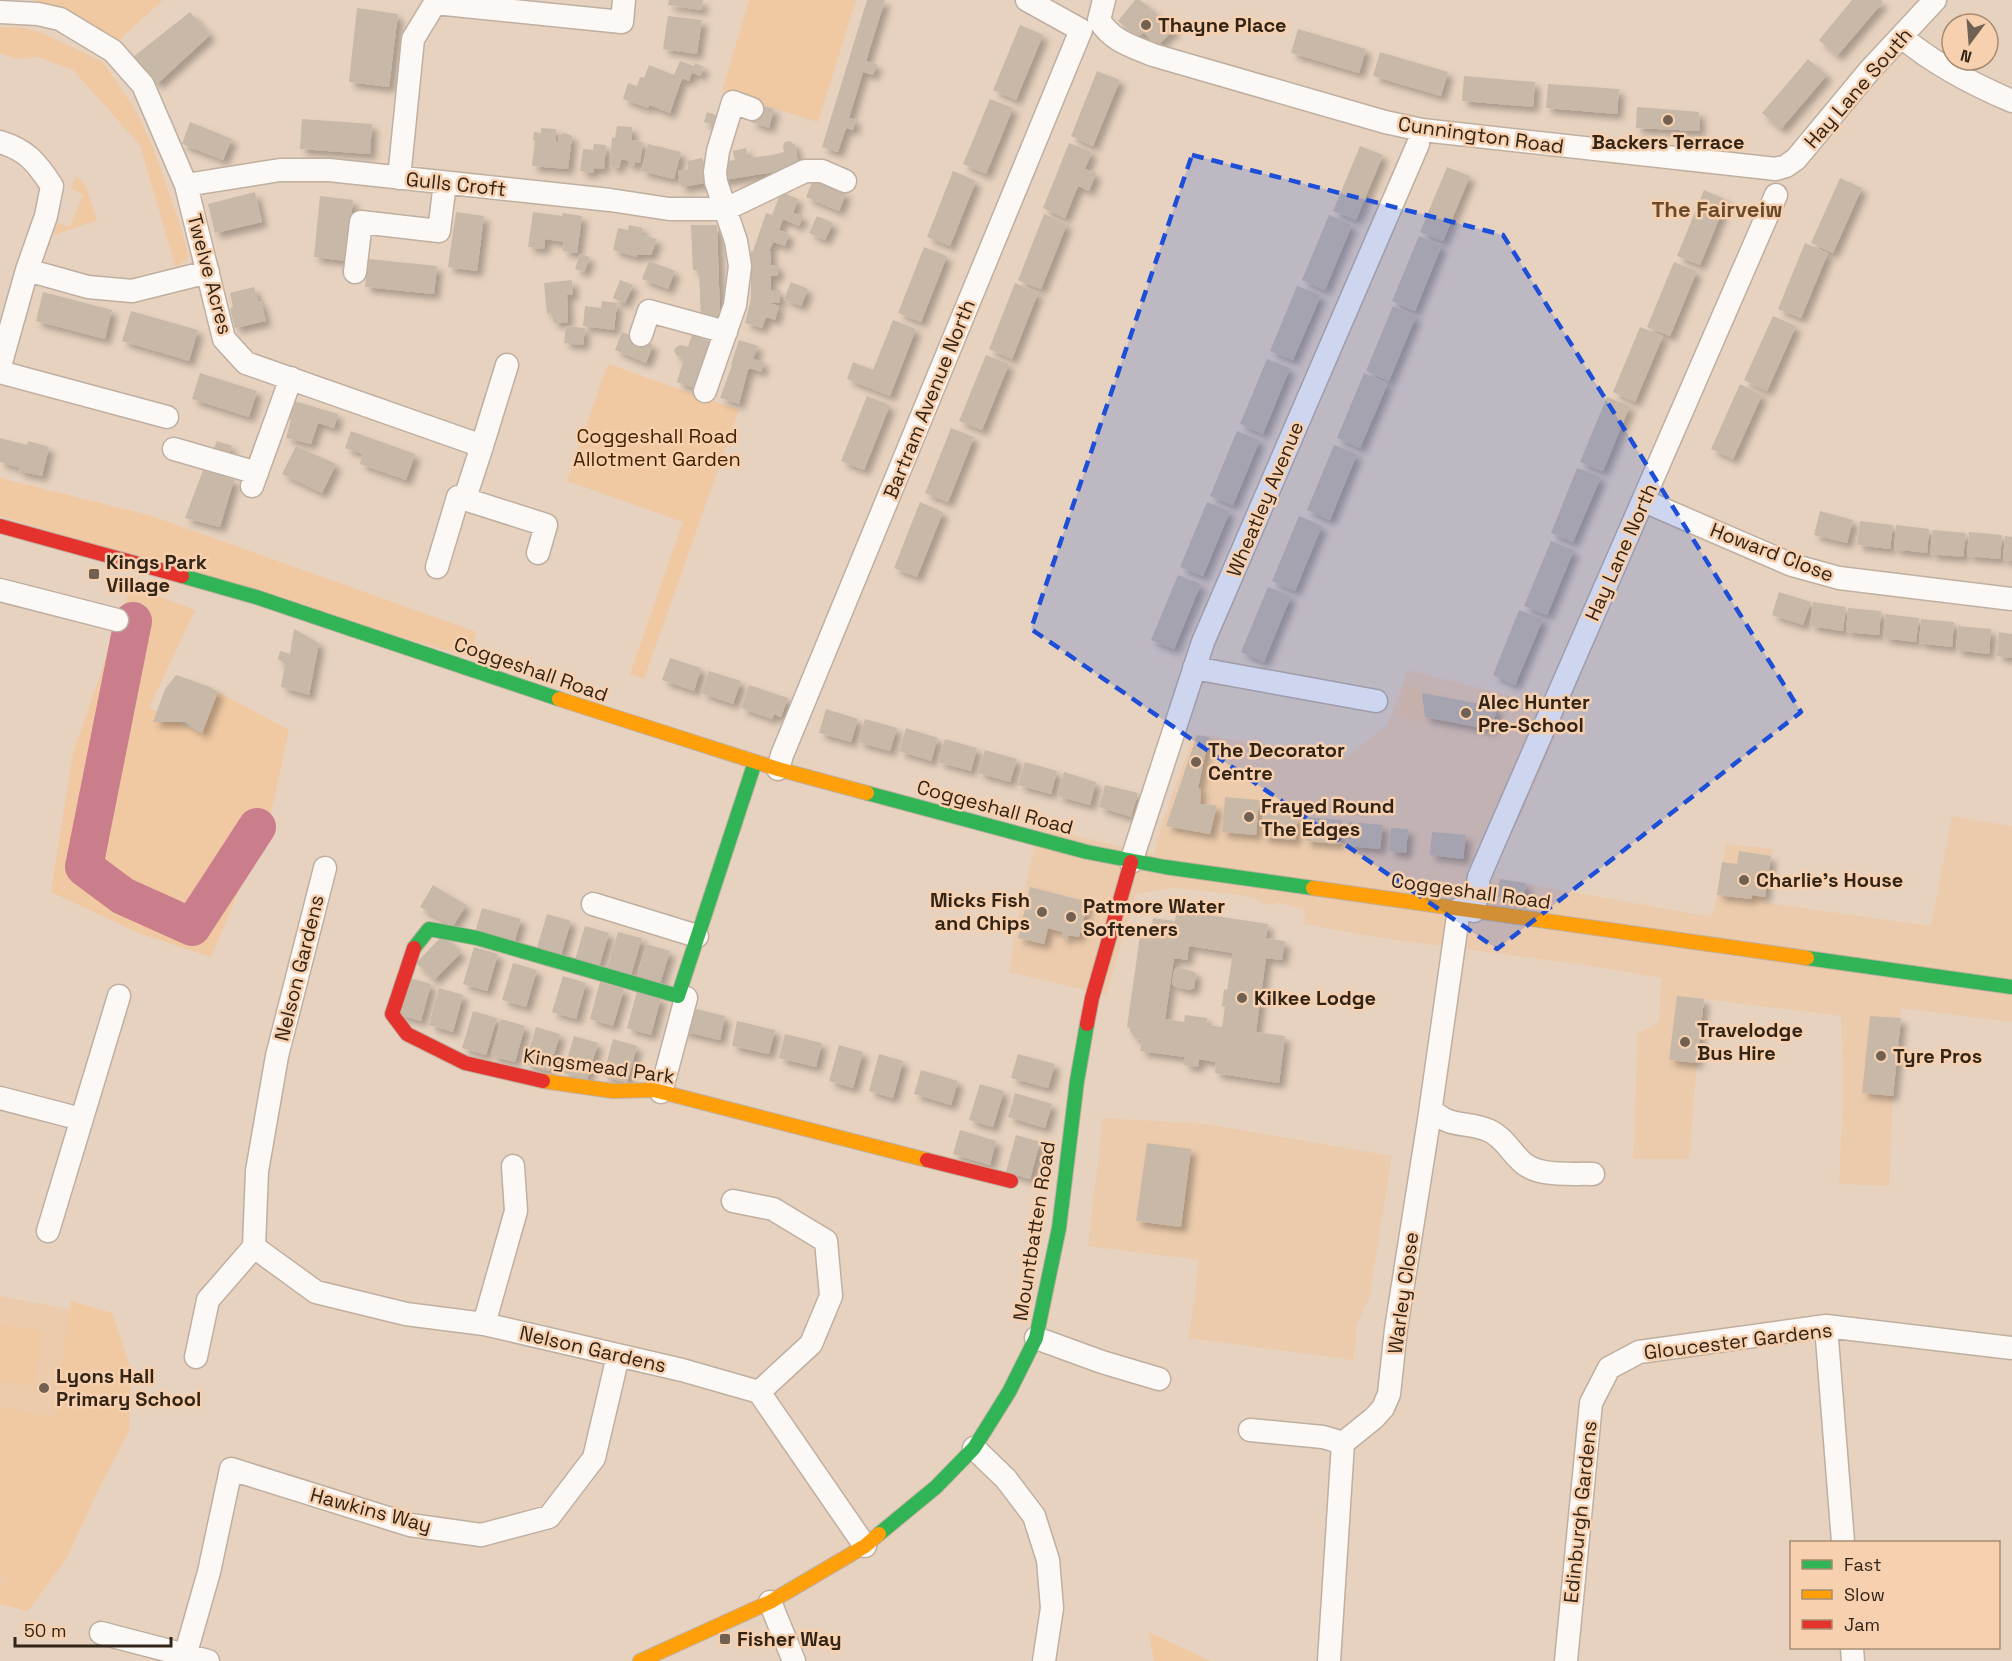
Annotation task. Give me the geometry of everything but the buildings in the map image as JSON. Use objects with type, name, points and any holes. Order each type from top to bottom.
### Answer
[{"type":"street","points":[[399,178],[413,39],[435,3],[622,22],[624,0]]},
{"type":"street","name":"Cunnington Road","points":[[1028,0],[1095,17],[1106,31],[1120,42],[1153,55],[1385,122],[1422,130],[1776,169]]},
{"type":"street","name":"Hay Lane South","points":[[1776,169],[1796,159],[1869,71],[1935,0]]},
{"type":"street","name":"Twelve Acres","points":[[0,12],[38,14],[60,19],[113,51],[143,85],[186,185],[224,339],[246,363],[482,446]]},
{"type":"street","name":"Bartram Avenue North","points":[[778,769],[786,744],[1095,17]]},
{"type":"street","points":[[1902,37],[1921,53],[1952,72],[2012,101]]},
{"type":"street","points":[[705,391],[735,305],[740,266],[736,241],[716,182],[716,162],[734,102],[752,109]]},
{"type":"street","points":[[0,142],[16,147],[37,163],[52,186],[46,216],[27,270],[0,366]]},
{"type":"street","name":"Wheatley Avenue","points":[[1131,862],[1203,642],[1418,144]]},
{"type":"street","name":"Gulls Croft","points":[[186,185],[280,170],[328,170],[610,200],[669,209],[726,209],[805,171],[822,171],[845,181]]},
{"type":"street","points":[[355,272],[361,222],[439,231],[445,183]]},
{"type":"street","name":"Hay Lane North","points":[[1466,910],[1776,195]]},
{"type":"street","points":[[27,270],[88,287],[132,291],[208,272]]},
{"type":"street","points":[[641,334],[649,311],[726,332]]},
{"type":"street","points":[[465,498],[507,364]]},
{"type":"street","points":[[0,372],[167,417]]},
{"type":"street","points":[[174,449],[255,479],[291,378]]},
{"type":"street","points":[[437,567],[458,496],[546,525],[538,553]]},
{"type":"street","name":"Howard Close","points":[[1644,501],[1817,573],[1839,578],[2012,599]]},
{"type":"street","name":"Coggeshall Road","points":[[0,526],[256,597],[608,716],[778,769],[1087,852],[1131,862],[2012,987]]},
{"type":"street","points":[[0,590],[117,620]]},
{"type":"street","points":[[1194,668],[1376,701]]},
{"type":"street","name":"Kingsmead Park","points":[[755,762],[678,996],[477,938],[429,929],[414,948],[392,1014],[407,1034],[465,1063],[557,1084],[613,1091],[654,1090],[1011,1181]]},
{"type":"street","name":"Mountbatten Road","points":[[640,1661],[770,1602],[865,1546],[936,1487],[974,1448],[1010,1392],[1036,1338],[1059,1228],[1077,1081],[1092,998],[1131,862]]},
{"type":"street","name":"Nelson Gardens","points":[[324,868],[277,1056],[257,1171],[254,1247],[316,1292],[406,1314],[484,1324],[682,1370],[759,1392]]},
{"type":"street","points":[[593,904],[697,936]]},
{"type":"street","name":"Warley Close","points":[[1343,1443],[1374,1418],[1383,1408],[1389,1394],[1396,1329],[1431,1109],[1466,910]]},
{"type":"street","points":[[48,1230],[119,996]]},
{"type":"street","points":[[661,1092],[686,998]]},
{"type":"street","points":[[0,1098],[81,1119]]},
{"type":"street","points":[[1431,1109],[1438,1117],[1448,1122],[1487,1129],[1503,1138],[1520,1161],[1541,1172],[1593,1174]]},
{"type":"street","points":[[484,1324],[516,1211],[513,1166]]},
{"type":"street","points":[[733,1201],[773,1209],[826,1241],[831,1296],[811,1344],[759,1392],[865,1546]]},
{"type":"street","points":[[196,1357],[208,1300],[254,1247]]},
{"type":"street","points":[[1826,1326],[1844,1541]]},
{"type":"street","name":"Gloucester Gardens","points":[[1609,1368],[1639,1352],[1826,1326],[2012,1348]]},
{"type":"street","points":[[1036,1338],[1102,1362],[1159,1379]]},
{"type":"street","name":"Hawkins Way","points":[[185,1656],[209,1572],[231,1469],[410,1525],[469,1534],[481,1535],[549,1516],[594,1458],[618,1356]]},
{"type":"street","name":"Edinburgh Gardens","points":[[1566,1661],[1591,1403],[1609,1368]]},
{"type":"street","points":[[1250,1430],[1323,1437],[1343,1443],[1329,1661]]},
{"type":"street","points":[[974,1448],[1006,1479],[1034,1516],[1048,1560],[1052,1608],[1044,1661]]},
{"type":"street","points":[[770,1602],[794,1661]]},
{"type":"street","points":[[101,1633],[208,1661]]},
{"type":"highlighted area","points":[[1192,155],[1503,235],[1801,712],[1497,949],[1031,629]]},
{"type":"shaded area","points":[[1408,670],[1536,702],[1565,715],[1522,813],[1498,851],[1495,878],[1711,917],[1726,844],[1773,849],[1765,897],[1768,903],[1931,926],[1952,816],[2012,826],[2012,1022],[1901,1008],[1893,1096],[1889,1186],[1839,1184],[1843,1094],[1841,1016],[1704,999],[1689,1159],[1633,1159],[1638,1034],[1659,1021],[1661,978],[1591,966],[1382,938],[1304,924],[1305,910],[1276,902],[1274,905],[1260,903],[1260,900],[1241,895],[1173,888],[1136,894],[1106,995],[1009,972],[1016,928],[1039,827],[1154,854],[1162,824],[1194,734],[1347,756],[1387,725]]},
{"type":"shaded area","points":[[1103,1118],[1206,1124],[1392,1156],[1369,1299],[1356,1325],[1353,1360],[1189,1338],[1199,1260],[1088,1246]]},
{"type":"shaded area","name":"Lyons Hall Primary School","points":[[0,1296],[89,1313],[86,1464],[0,1604]]},
{"type":"green space","points":[[33,0],[163,0],[117,42],[98,28],[77,17]]},
{"type":"green space","points":[[749,0],[856,0],[818,122],[722,92]]},
{"type":"green space","points":[[0,27],[23,28],[43,33],[103,62],[136,111],[153,147],[189,257],[176,268],[140,145],[73,70],[39,57],[18,59],[0,53]]},
{"type":"green space","points":[[76,176],[86,186],[97,220],[54,235],[57,223],[70,227],[83,195],[71,188]]},
{"type":"green space","name":"Coggeshall Road Allotment Garden","points":[[608,364],[739,410],[644,679],[630,674],[683,522],[567,481]]},
{"type":"green space","points":[[0,478],[149,515],[476,632],[471,658],[0,516]]},
{"type":"green space","points":[[131,586],[195,610],[149,708],[201,733],[218,692],[289,730],[270,817],[211,957],[141,934],[51,892],[73,753]]},
{"type":"green space","points":[[1404,685],[1421,689],[1427,722],[1398,715]]},
{"type":"green space","name":"Lyons Hall Primary School","points":[[71,1301],[112,1313],[131,1370],[129,1431],[66,1559],[28,1611],[0,1604],[0,1589],[9,1577],[0,1575],[0,1407],[54,1418]]},
{"type":"green space","points":[[0,1324],[42,1331],[34,1386],[0,1381]]},
{"type":"green space","points":[[1149,1632],[1210,1661],[1154,1661]]},
{"type":"waterway","points":[[133,621],[84,867],[123,896],[192,927],[257,827]]},
{"type":"traffic: fast","points":[[182,576],[256,597],[559,699]]},
{"type":"traffic: fast","points":[[414,948],[429,929],[477,938],[678,996],[755,762]]},
{"type":"traffic: fast","points":[[867,793],[1087,852],[1165,867],[1313,888]]},
{"type":"traffic: fast","points":[[1807,958],[2012,987]]},
{"type":"traffic: fast","points":[[879,1534],[936,1487],[974,1448],[1009,1392],[1036,1338],[1059,1228],[1077,1081],[1087,1024]]},
{"type":"traffic: slow","points":[[559,699],[778,769],[867,793]]},
{"type":"traffic: slow","points":[[1313,888],[1807,958]]},
{"type":"traffic: slow","points":[[543,1081],[613,1091],[654,1090],[927,1160]]},
{"type":"traffic: slow","points":[[640,1661],[770,1602],[865,1546],[879,1534]]},
{"type":"traffic: jam","points":[[0,526],[182,576]]},
{"type":"traffic: jam","points":[[1087,1024],[1092,998],[1131,862]]},
{"type":"traffic: jam","points":[[414,948],[392,1014],[407,1034],[465,1063],[543,1081]]},
{"type":"traffic: jam","points":[[927,1160],[1011,1181]]},
{"type":"place","name":"Thayne Place","points":[[1146,25]]},
{"type":"place","name":"Backers Terrace","points":[[1668,120]]},
{"type":"place","name":"Kings Park Village","points":[[94,574]]},
{"type":"place","name":"Alec Hunter Pre-School","points":[[1466,713]]},
{"type":"place","name":"The Decorator Centre","points":[[1196,762]]},
{"type":"place","name":"Frayed Round The Edges","points":[[1249,817]]},
{"type":"place","name":"Charlie's House","points":[[1744,880]]},
{"type":"place","name":"Micks Fish and Chips","points":[[1042,912]]},
{"type":"place","name":"Patmore Water Softeners","points":[[1071,917]]},
{"type":"place","name":"Kilkee Lodge","points":[[1242,998]]},
{"type":"place","name":"Travelodge Bus Hire","points":[[1685,1042]]},
{"type":"place","name":"Tyre Pros","points":[[1881,1056]]},
{"type":"place","name":"Lyons Hall Primary School","points":[[44,1388]]},
{"type":"place","name":"Fisher Way","points":[[725,1639]]},
{"type":"district","name":"The Fairveiw","points":[[1717,209]]}]
